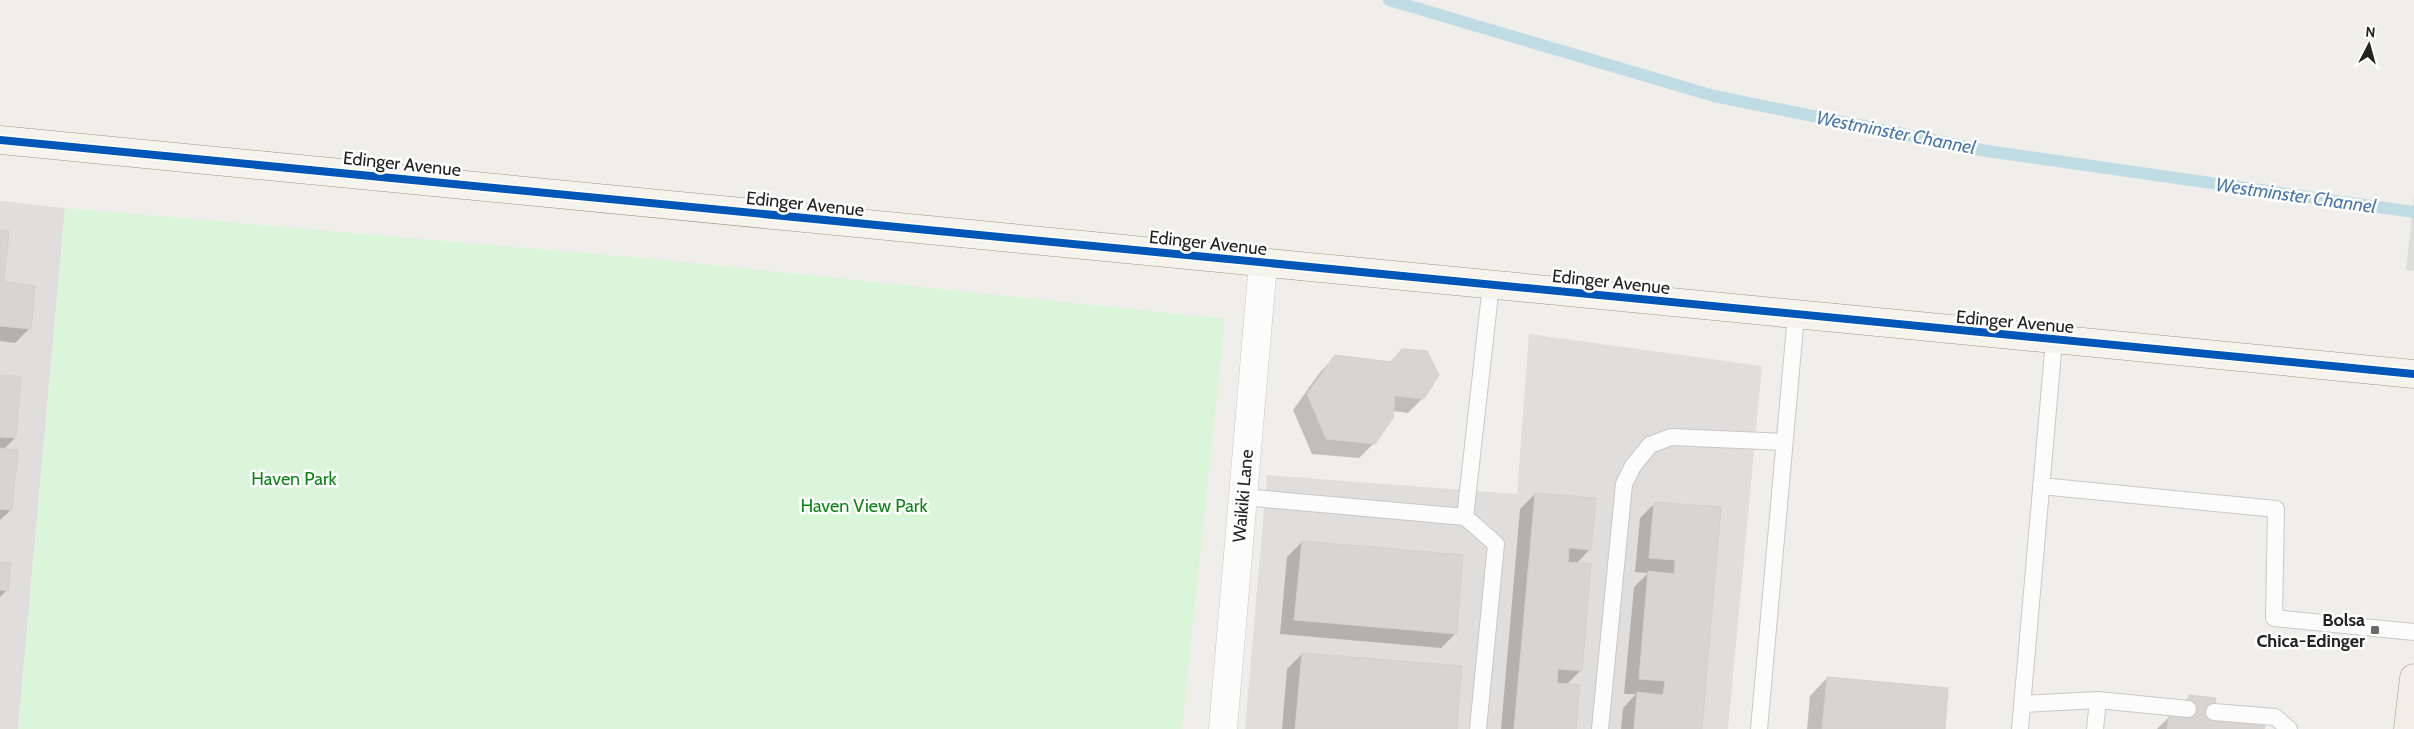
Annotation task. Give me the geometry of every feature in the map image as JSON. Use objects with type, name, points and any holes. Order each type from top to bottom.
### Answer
[{"type":"main road","name":"Edinger Avenue","points":[[0,140],[1796,316],[2414,374]]},
{"type":"main road","points":[[2408,729],[2414,678]]},
{"type":"street","name":"Waikiki Lane","points":[[1223,729],[1263,264]]},
{"type":"lane","points":[[1465,517],[1491,285]]},
{"type":"lane","points":[[1759,729],[1796,316]]},
{"type":"lane","points":[[2020,729],[2054,340]]},
{"type":"lane","points":[[1600,729],[1624,484],[1633,466],[1650,445],[1671,437],[1784,442]]},
{"type":"lane","points":[[2041,486],[2276,509],[2274,618],[2414,632]]},
{"type":"lane","points":[[1243,497],[1465,517],[1496,544],[1478,729]]},
{"type":"lane","points":[[2022,704],[2098,700],[2188,709]]},
{"type":"lane","points":[[2095,729],[2098,700]]},
{"type":"lane","points":[[2214,712],[2275,717],[2290,729]]},
{"type":"shaded area","points":[[0,201],[65,208],[18,729],[0,729]]},
{"type":"shaded area","points":[[1529,334],[1762,366],[1728,729],[1245,729],[1267,475],[1517,494]]},
{"type":"green space","points":[[65,208],[664,260],[1225,319],[1182,729],[18,729]]},
{"type":"pier","points":[[2414,196],[2414,271],[2406,270]]},
{"type":"building","points":[[0,230],[9,231],[4,282],[35,286],[31,329],[0,326]]},
{"type":"building","points":[[1402,349],[1427,351],[1439,375],[1424,399],[1395,396],[1393,418],[1375,444],[1326,439],[1307,394],[1335,355],[1391,362]]},
{"type":"building","points":[[0,375],[21,377],[16,438],[0,437]]},
{"type":"building","points":[[0,448],[18,450],[12,510],[0,509]]},
{"type":"building","points":[[1535,493],[1596,498],[1591,550],[1569,548],[1568,562],[1591,564],[1582,671],[1558,669],[1557,683],[1580,685],[1576,729],[1514,729]]},
{"type":"building","points":[[1654,502],[1721,507],[1702,729],[1634,729],[1637,692],[1663,695],[1665,681],[1639,679],[1648,571],[1674,574],[1675,560],[1649,558]]},
{"type":"building","points":[[1302,541],[1463,555],[1457,634],[1294,620]]},
{"type":"building","points":[[0,562],[11,563],[8,591],[0,590]]},
{"type":"building","points":[[1302,653],[1462,666],[1457,729],[1295,729]]},
{"type":"building","points":[[1827,677],[1948,688],[1945,729],[1822,729]]},
{"type":"building","points":[[2189,695],[2216,698],[2213,720],[2265,726],[2264,729],[2167,729],[2169,715],[2187,717]]},
{"type":"waterway","name":"Westminster Channel","points":[[1389,0],[1714,96],[1987,151],[2414,212]]},
{"type":"cycle path","points":[[0,140],[2414,374]]},
{"type":"place","name":"Bolsa Chica-Edinger","points":[[2375,630]]},
{"type":"park label","name":"Haven Park","points":[[294,479]]},
{"type":"park label","name":"Haven View Park","points":[[864,506]]}]
